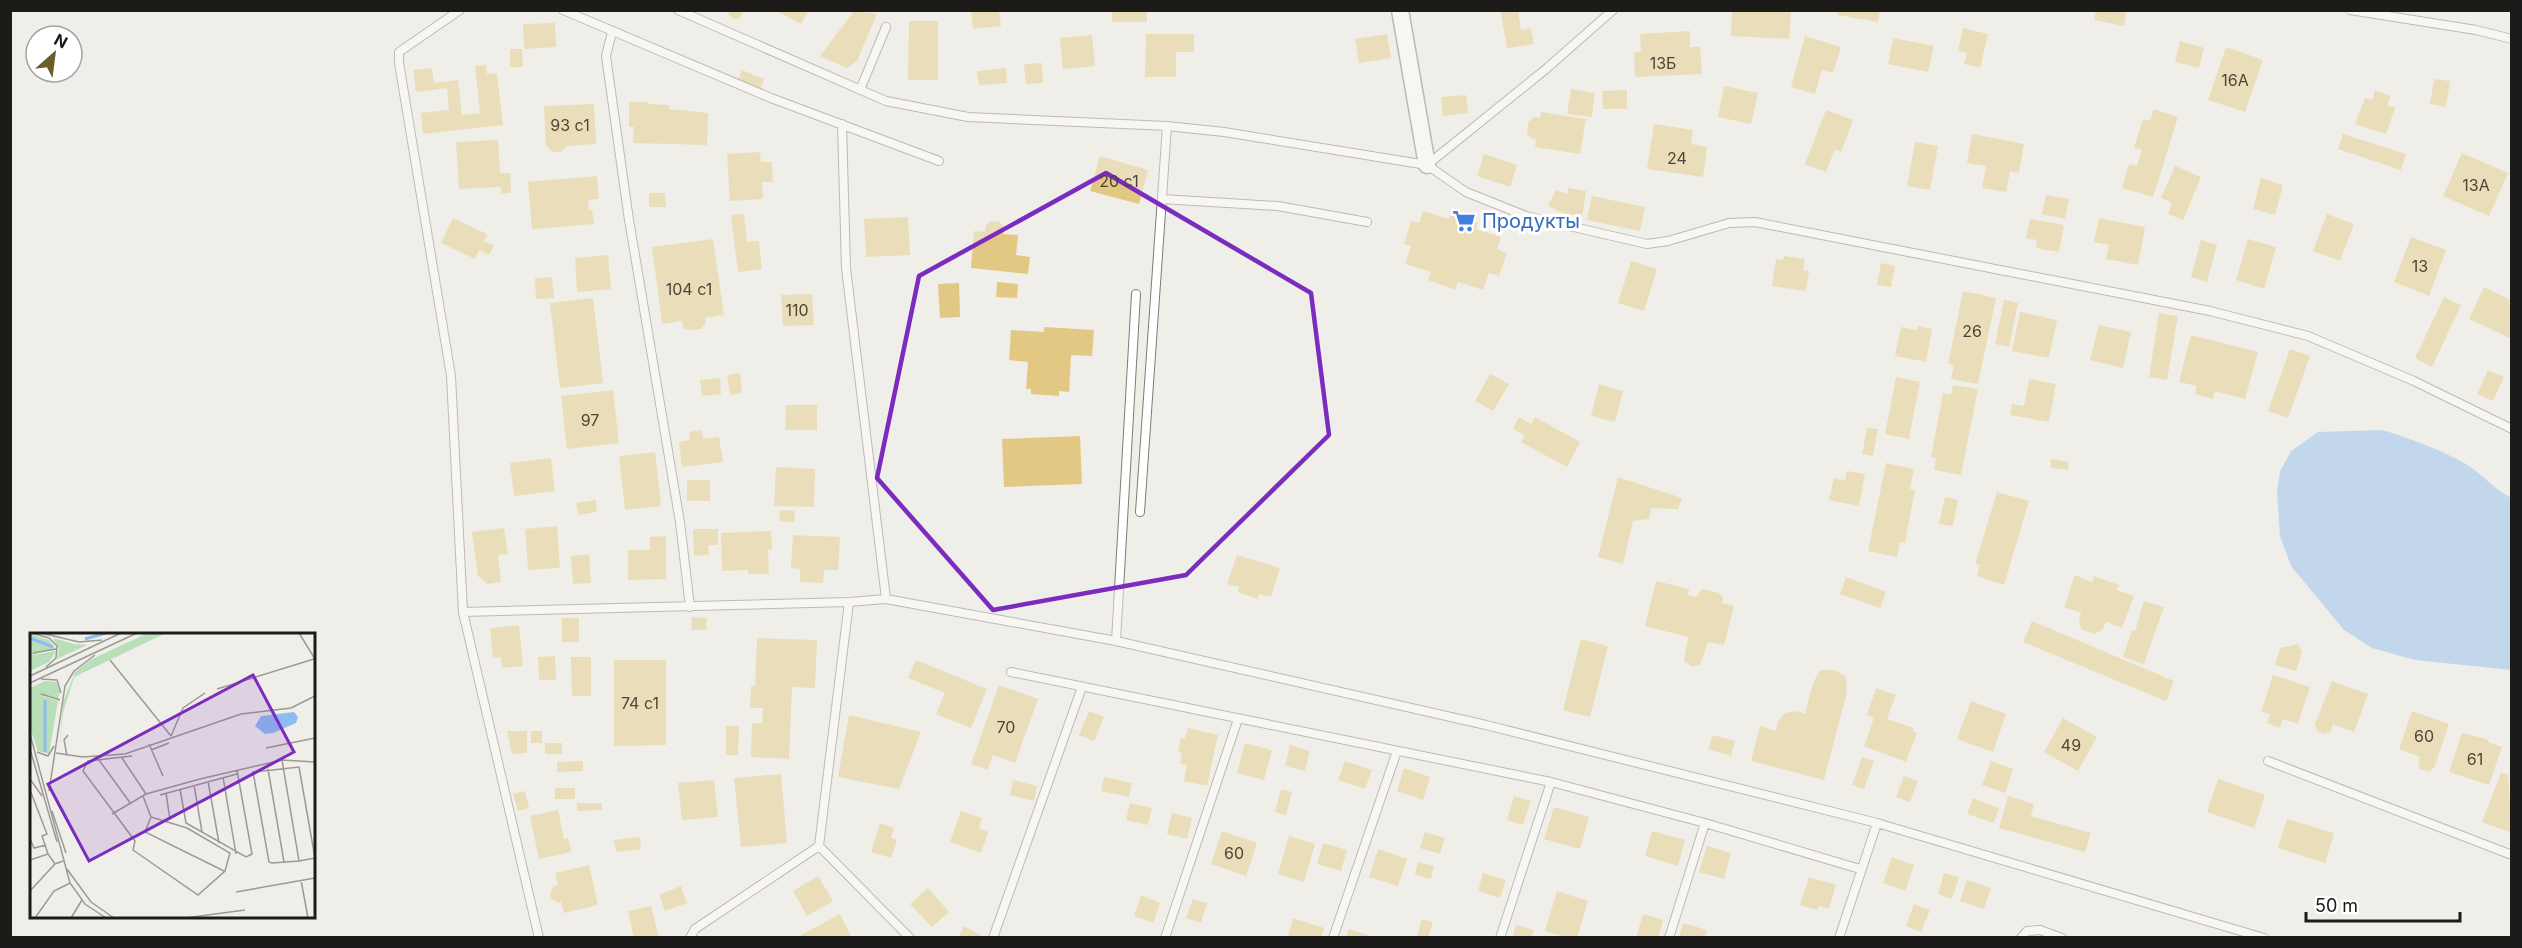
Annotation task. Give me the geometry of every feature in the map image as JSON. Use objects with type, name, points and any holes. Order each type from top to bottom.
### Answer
[{"type":"street","points":[[1400,10],[1427,165]]},
{"type":"lane","points":[[460,10],[399,52],[399,63],[451,376],[464,612],[539,938]]},
{"type":"lane","points":[[563,10],[771,98],[939,161]]},
{"type":"lane","points":[[678,10],[886,100],[968,117],[1167,126],[1224,132],[1427,165],[1466,192],[1526,216],[1647,244],[1668,241],[1729,223],[1755,222],[2210,311],[2308,336],[2414,381],[2511,429]]},
{"type":"lane","points":[[1427,165],[1546,69],[1613,10]]},
{"type":"lane","points":[[2350,10],[2421,24],[2476,30],[2511,39]]},
{"type":"lane","points":[[860,90],[886,27]]},
{"type":"lane","points":[[612,32],[606,56],[629,220],[680,522],[690,607]]},
{"type":"lane","points":[[842,124],[846,268],[886,599]]},
{"type":"lane","points":[[1140,512],[1167,126]]},
{"type":"lane","points":[[1162,199],[1278,206],[1367,222]]},
{"type":"lane","points":[[1116,640],[1136,294]]},
{"type":"lane","points":[[464,612],[690,607],[886,599],[1116,640],[1475,723],[1877,823],[2264,938]]},
{"type":"lane","points":[[690,938],[695,929],[819,846],[849,602]]},
{"type":"lane","points":[[1011,672],[1551,782],[1705,823],[1860,869]]},
{"type":"lane","points":[[993,938],[1082,687]]},
{"type":"lane","points":[[1165,938],[1238,719]]},
{"type":"lane","points":[[1333,938],[1397,751]]},
{"type":"lane","points":[[2268,760],[2511,855]]},
{"type":"lane","points":[[1500,938],[1551,782]]},
{"type":"lane","points":[[1669,938],[1705,823]]},
{"type":"lane","points":[[1839,938],[1877,823]]},
{"type":"lane","points":[[819,846],[910,938]]},
{"type":"lane","points":[[2021,938],[2027,931],[2040,930],[2062,938]]},
{"type":"highlighted area","points":[[1106,173],[1311,293],[1329,435],[1186,575],[993,610],[877,478],[919,276]]},
{"type":"water","points":[[2382,430],[2458,459],[2511,498],[2511,670],[2415,660],[2372,648],[2344,630],[2291,566],[2280,536],[2277,492],[2280,471],[2291,451],[2318,432]]},
{"type":"building","points":[[728,10],[743,10],[743,13],[740,18],[734,19],[729,16]]},
{"type":"building","points":[[775,10],[809,10],[801,24]]},
{"type":"building","points":[[971,10],[999,10],[1001,26],[973,29]]},
{"type":"building","points":[[1112,10],[1147,10],[1147,22],[1112,22]]},
{"type":"building","points":[[1500,10],[1518,10],[1521,30],[1531,28],[1534,44],[1507,48]]},
{"type":"building","points":[[1732,10],[1791,10],[1789,39],[1731,36]]},
{"type":"building","points":[[1838,10],[1880,10],[1878,22],[1838,15]]},
{"type":"building","points":[[2096,10],[2127,10],[2124,26],[2094,20]]},
{"type":"building","points":[[854,11],[877,14],[857,61],[847,68],[820,56]]},
{"type":"building","points":[[909,21],[938,21],[938,80],[908,80]]},
{"type":"building","points":[[555,23],[556,47],[524,49],[523,24]]},
{"type":"building","points":[[1963,28],[1988,34],[1980,68],[1964,64],[1967,53],[1958,51]]},
{"type":"building","points":[[1690,31],[1690,47],[1700,47],[1702,74],[1635,77],[1634,52],[1641,51],[1640,34]]},
{"type":"building","points":[[1146,34],[1194,34],[1194,52],[1176,52],[1176,77],[1145,77]]},
{"type":"building","points":[[1387,34],[1391,58],[1359,63],[1355,39]]},
{"type":"building","points":[[1092,35],[1095,66],[1063,69],[1060,38]]},
{"type":"building","points":[[1805,36],[1841,47],[1833,73],[1822,70],[1815,94],[1791,87]]},
{"type":"building","points":[[1893,38],[1934,46],[1928,72],[1888,64]]},
{"type":"building","points":[[2180,41],[2204,48],[2199,68],[2175,62]]},
{"type":"building","points":[[2226,47],[2263,60],[2245,112],[2208,100]]},
{"type":"building","points":[[510,49],[522,49],[523,67],[510,67]]},
{"type":"building","points":[[1042,63],[1043,83],[1026,84],[1024,64]]},
{"type":"building","points":[[486,65],[487,74],[497,73],[503,125],[423,134],[421,113],[449,110],[447,88],[416,92],[413,70],[432,68],[434,83],[458,80],[462,115],[480,113],[475,66]]},
{"type":"building","points":[[1006,68],[1007,83],[979,85],[977,71]]},
{"type":"building","points":[[742,70],[764,79],[760,89],[738,80]]},
{"type":"building","points":[[2434,79],[2450,81],[2446,107],[2430,104]]},
{"type":"building","points":[[1724,86],[1758,93],[1751,124],[1718,117]]},
{"type":"building","points":[[1571,89],[1595,93],[1592,117],[1567,114]]},
{"type":"building","points":[[1627,90],[1627,109],[1603,109],[1602,91]]},
{"type":"building","points":[[2375,90],[2391,96],[2387,105],[2395,108],[2386,134],[2355,124],[2365,98],[2372,100]]},
{"type":"building","points":[[1466,95],[1468,113],[1443,116],[1441,97]]},
{"type":"building","points":[[629,102],[648,102],[648,104],[669,105],[669,109],[708,113],[707,145],[633,143],[634,127],[629,127]]},
{"type":"building","points":[[594,104],[596,144],[567,146],[561,152],[553,152],[546,146],[544,106]]},
{"type":"building","points":[[2154,109],[2178,117],[2153,197],[2122,188],[2129,164],[2137,166],[2142,150],[2134,148],[2143,119],[2150,121]]},
{"type":"building","points":[[1826,110],[1853,120],[1841,152],[1835,149],[1826,172],[1805,164]]},
{"type":"building","points":[[1541,112],[1586,119],[1580,154],[1535,147],[1536,140],[1527,133],[1528,122],[1534,117],[1540,118]]},
{"type":"building","points":[[1654,124],[1693,130],[1691,144],[1707,147],[1703,177],[1647,169]]},
{"type":"building","points":[[1972,134],[2024,144],[2019,173],[2010,171],[2006,192],[1982,188],[1986,166],[1967,163]]},
{"type":"building","points":[[2343,134],[2406,154],[2401,170],[2338,149]]},
{"type":"building","points":[[498,140],[500,173],[510,173],[511,193],[501,194],[501,187],[459,189],[456,142]]},
{"type":"building","points":[[1915,142],[1938,146],[1930,190],[1907,186]]},
{"type":"building","points":[[760,152],[761,162],[772,162],[773,182],[762,182],[763,199],[730,201],[727,154]]},
{"type":"building","points":[[2462,153],[2508,173],[2489,216],[2443,196]]},
{"type":"building","points":[[1484,154],[1517,165],[1510,187],[1477,176]]},
{"type":"building","points":[[1100,156],[1148,170],[1139,204],[1090,191]]},
{"type":"building","points":[[2175,166],[2201,177],[2183,220],[2168,214],[2172,203],[2161,198]]},
{"type":"building","points":[[597,176],[599,199],[588,200],[594,224],[532,229],[528,182]]},
{"type":"building","points":[[2261,178],[2283,185],[2275,215],[2253,209]]},
{"type":"building","points":[[1568,188],[1586,191],[1582,217],[1563,213],[1548,206],[1556,190],[1567,194]]},
{"type":"building","points":[[649,193],[665,193],[666,207],[649,207]]},
{"type":"building","points":[[2046,195],[2069,199],[2065,219],[2042,214]]},
{"type":"building","points":[[1592,196],[1645,207],[1640,231],[1587,220]]},
{"type":"building","points":[[1423,211],[1449,219],[1451,214],[1478,223],[1476,229],[1501,237],[1497,249],[1507,253],[1499,276],[1489,273],[1483,290],[1458,282],[1455,290],[1428,280],[1431,272],[1405,264],[1411,246],[1404,244],[1411,221],[1419,223]]},
{"type":"building","points":[[744,214],[747,242],[759,241],[762,269],[738,272],[731,215]]},
{"type":"building","points":[[2327,214],[2354,224],[2340,261],[2313,251]]},
{"type":"building","points":[[908,217],[910,255],[866,257],[864,219]]},
{"type":"building","points":[[453,218],[487,234],[484,241],[494,245],[489,255],[479,250],[475,259],[441,243]]},
{"type":"building","points":[[2099,218],[2145,227],[2138,265],[2106,259],[2109,245],[2094,242]]},
{"type":"building","points":[[2030,219],[2064,225],[2059,252],[2036,248],[2037,240],[2026,238]]},
{"type":"building","points":[[991,221],[1000,222],[1004,227],[1003,234],[1018,235],[1016,255],[1030,257],[1028,274],[971,268],[974,231],[985,232],[986,225]]},
{"type":"building","points":[[2411,237],[2446,250],[2429,296],[2394,282]]},
{"type":"building","points":[[713,239],[724,315],[705,318],[706,323],[701,329],[683,328],[682,321],[662,324],[652,247]]},
{"type":"building","points":[[2248,239],[2276,247],[2264,289],[2236,280]]},
{"type":"building","points":[[2201,240],[2217,245],[2207,282],[2191,277]]},
{"type":"building","points":[[608,255],[611,289],[577,292],[575,258]]},
{"type":"building","points":[[1784,256],[1805,259],[1803,270],[1809,271],[1806,291],[1772,286],[1776,259],[1783,260]]},
{"type":"building","points":[[1631,261],[1657,269],[1644,311],[1618,303]]},
{"type":"building","points":[[1881,263],[1895,266],[1891,287],[1877,285]]},
{"type":"building","points":[[552,277],[554,298],[536,299],[535,278]]},
{"type":"building","points":[[997,282],[1018,284],[1017,298],[996,297]]},
{"type":"building","points":[[959,283],[960,317],[940,318],[938,284]]},
{"type":"building","points":[[2484,287],[2511,300],[2509,304],[2512,305],[2512,339],[2469,319]]},
{"type":"building","points":[[1963,291],[1996,298],[1978,384],[1951,379],[1954,365],[1948,364]]},
{"type":"building","points":[[812,294],[814,325],[783,326],[781,295]]},
{"type":"building","points":[[2444,297],[2461,305],[2432,367],[2415,358]]},
{"type":"building","points":[[593,298],[603,383],[560,388],[550,303]]},
{"type":"building","points":[[2004,300],[2018,303],[2009,347],[1995,344]]},
{"type":"building","points":[[2020,312],[2057,320],[2049,358],[2012,351]]},
{"type":"building","points":[[2159,313],[2178,316],[2167,380],[2149,377]]},
{"type":"building","points":[[2099,325],[2131,332],[2123,368],[2090,360]]},
{"type":"building","points":[[1918,326],[1932,329],[1926,362],[1895,356],[1901,327],[1917,330]]},
{"type":"building","points":[[1044,327],[1094,330],[1092,356],[1071,355],[1069,392],[1059,391],[1059,396],[1031,394],[1031,389],[1026,389],[1028,362],[1009,360],[1011,330],[1044,332]]},
{"type":"building","points":[[2191,335],[2258,352],[2245,399],[2215,391],[2213,399],[2195,394],[2197,386],[2179,382]]},
{"type":"building","points":[[2290,349],[2310,356],[2288,418],[2268,411]]},
{"type":"building","points":[[2488,370],[2504,377],[2493,401],[2477,394]]},
{"type":"building","points":[[740,373],[742,393],[730,395],[727,375]]},
{"type":"building","points":[[1490,374],[1509,384],[1493,411],[1475,401]]},
{"type":"building","points":[[1896,377],[1920,382],[1909,439],[1885,434]]},
{"type":"building","points":[[720,378],[721,394],[702,396],[700,380]]},
{"type":"building","points":[[2029,379],[2056,384],[2049,422],[2010,415],[2012,404],[2024,406]]},
{"type":"building","points":[[1599,384],[1623,391],[1615,422],[1591,416]]},
{"type":"building","points":[[1953,385],[1978,389],[1961,475],[1934,470],[1936,458],[1931,457],[1943,393],[1951,395]]},
{"type":"building","points":[[613,390],[619,443],[567,449],[561,396]]},
{"type":"building","points":[[786,405],[817,405],[817,430],[785,430]]},
{"type":"building","points":[[1519,417],[1531,424],[1535,417],[1580,442],[1567,467],[1521,442],[1525,436],[1513,429]]},
{"type":"building","points":[[1867,428],[1878,429],[1873,456],[1862,454]]},
{"type":"building","points":[[702,430],[703,439],[719,437],[723,462],[682,467],[679,442],[690,440],[689,432]]},
{"type":"building","points":[[1080,436],[1082,484],[1004,487],[1002,439]]},
{"type":"building","points":[[655,452],[661,506],[625,510],[619,456]]},
{"type":"building","points":[[551,458],[555,491],[514,496],[510,463]]},
{"type":"building","points":[[2051,459],[2069,462],[2068,470],[2051,468]]},
{"type":"building","points":[[1886,463],[1914,469],[1910,489],[1915,490],[1905,543],[1900,542],[1897,557],[1868,551]]},
{"type":"building","points":[[776,467],[815,469],[814,507],[774,506]]},
{"type":"building","points":[[1847,471],[1865,474],[1859,506],[1829,500],[1834,478],[1845,480]]},
{"type":"building","points":[[1618,477],[1682,498],[1678,509],[1651,508],[1649,519],[1633,521],[1623,564],[1598,557]]},
{"type":"building","points":[[687,480],[710,480],[710,501],[687,501]]},
{"type":"building","points":[[1997,492],[2029,501],[2004,585],[1977,576],[1980,565],[1975,564]]},
{"type":"building","points":[[1945,497],[1958,500],[1953,526],[1939,524]]},
{"type":"building","points":[[596,500],[597,512],[578,515],[576,503]]},
{"type":"building","points":[[780,510],[795,511],[794,522],[779,521]]},
{"type":"building","points":[[557,526],[560,568],[528,570],[525,529]]},
{"type":"building","points":[[504,528],[508,554],[498,555],[501,582],[487,584],[478,576],[472,532]]},
{"type":"building","points":[[693,529],[718,529],[718,545],[708,545],[709,555],[694,556]]},
{"type":"building","points":[[771,531],[772,550],[768,550],[769,574],[748,574],[748,570],[722,571],[721,533]]},
{"type":"building","points":[[793,535],[840,537],[838,570],[824,570],[823,583],[800,582],[800,569],[791,568]]},
{"type":"building","points":[[666,536],[666,579],[628,580],[628,550],[650,550],[650,537]]},
{"type":"building","points":[[589,554],[591,583],[573,584],[571,556]]},
{"type":"building","points":[[1237,555],[1280,568],[1271,597],[1259,594],[1258,599],[1238,592],[1239,587],[1227,584]]},
{"type":"building","points":[[2075,575],[2092,582],[2094,576],[2119,585],[2117,590],[2134,596],[2122,628],[2106,622],[2103,629],[2095,634],[2081,629],[2079,620],[2081,613],[2064,607]]},
{"type":"building","points":[[1846,577],[1886,592],[1880,608],[1840,594]]},
{"type":"building","points":[[1656,581],[1689,589],[1688,595],[1696,597],[1702,589],[1719,593],[1723,598],[1722,603],[1734,606],[1724,645],[1708,642],[1700,665],[1691,666],[1684,661],[1688,637],[1645,626]]},
{"type":"building","points":[[2144,601],[2164,607],[2144,664],[2123,657],[2132,630],[2135,631]]},
{"type":"building","points":[[692,617],[707,618],[706,630],[691,630]]},
{"type":"building","points":[[562,618],[579,618],[579,642],[562,642]]},
{"type":"building","points":[[2032,621],[2174,681],[2166,701],[2023,642]]},
{"type":"building","points":[[519,625],[523,666],[502,668],[501,657],[493,658],[490,628]]},
{"type":"building","points":[[757,638],[817,640],[815,688],[792,687],[789,759],[751,757],[752,723],[762,723],[763,708],[750,708],[751,686],[755,686]]},
{"type":"building","points":[[1581,639],[1608,646],[1590,717],[1563,710]]},
{"type":"building","points":[[2298,644],[2302,652],[2296,671],[2275,665],[2280,648]]},
{"type":"building","points":[[555,656],[556,680],[539,680],[538,657]]},
{"type":"building","points":[[571,657],[591,657],[591,696],[572,696]]},
{"type":"building","points":[[614,660],[666,660],[666,745],[614,746]]},
{"type":"building","points":[[916,660],[987,689],[971,728],[936,714],[945,693],[908,678]]},
{"type":"building","points":[[1820,670],[1835,670],[1846,677],[1847,692],[1824,780],[1751,761],[1760,726],[1776,731],[1778,721],[1785,713],[1797,711],[1805,714],[1813,683]]},
{"type":"building","points":[[2273,675],[2310,687],[2298,724],[2283,719],[2280,728],[2267,723],[2270,714],[2261,712]]},
{"type":"building","points":[[2332,681],[2368,694],[2354,732],[2333,724],[2331,731],[2325,734],[2317,731],[2315,724]]},
{"type":"building","points":[[999,685],[1038,699],[1015,763],[993,755],[988,770],[971,764]]},
{"type":"building","points":[[1876,688],[1896,695],[1887,719],[1914,728],[1913,732],[1917,733],[1906,762],[1864,746],[1874,718],[1867,715]]},
{"type":"building","points":[[1971,701],[2006,714],[1993,752],[1957,739]]},
{"type":"building","points":[[1089,711],[1104,717],[1094,741],[1079,735]]},
{"type":"building","points":[[2412,711],[2449,724],[2434,768],[2428,772],[2420,769],[2418,763],[2420,757],[2399,749]]},
{"type":"building","points":[[849,715],[921,732],[899,789],[838,777]]},
{"type":"building","points":[[2063,718],[2097,737],[2078,771],[2044,752]]},
{"type":"building","points":[[726,726],[739,726],[738,755],[726,755]]},
{"type":"building","points":[[1188,728],[1218,735],[1207,786],[1184,781],[1187,765],[1180,764],[1182,753],[1178,752],[1181,738],[1185,739]]},
{"type":"building","points":[[507,731],[527,731],[527,753],[512,754]]},
{"type":"building","points":[[531,731],[542,731],[542,743],[531,743]]},
{"type":"building","points":[[2462,733],[2489,740],[2488,742],[2502,747],[2489,785],[2449,772]]},
{"type":"building","points":[[1713,735],[1735,741],[1731,756],[1708,749]]},
{"type":"building","points":[[545,743],[562,743],[562,754],[545,754]]},
{"type":"building","points":[[1245,743],[1272,750],[1264,780],[1237,773]]},
{"type":"building","points":[[1290,745],[1310,751],[1305,771],[1285,766]]},
{"type":"building","points":[[1862,757],[1874,761],[1864,789],[1852,785]]},
{"type":"building","points":[[583,761],[583,771],[557,772],[557,762]]},
{"type":"building","points":[[1345,761],[1372,770],[1365,789],[1338,780]]},
{"type":"building","points":[[1991,761],[2013,769],[2005,793],[1982,785]]},
{"type":"building","points":[[1404,768],[1430,777],[1423,800],[1397,791]]},
{"type":"building","points":[[2501,772],[2508,775],[2512,833],[2482,822]]},
{"type":"building","points":[[781,774],[787,843],[741,847],[734,778]]},
{"type":"building","points":[[1904,776],[1918,781],[1910,802],[1896,797]]},
{"type":"building","points":[[1104,777],[1132,783],[1129,797],[1101,791]]},
{"type":"building","points":[[2218,779],[2265,795],[2254,828],[2207,812]]},
{"type":"building","points":[[714,780],[718,817],[682,820],[678,783]]},
{"type":"building","points":[[1013,780],[1037,786],[1034,801],[1010,795]]},
{"type":"building","points":[[555,788],[575,788],[575,799],[555,799]]},
{"type":"building","points":[[1281,789],[1292,792],[1286,815],[1275,812]]},
{"type":"building","points":[[525,791],[529,808],[518,811],[513,794]]},
{"type":"building","points":[[1514,796],[1531,801],[1523,825],[1507,820]]},
{"type":"building","points":[[2008,796],[2034,804],[2031,816],[2091,833],[2085,852],[1999,828]]},
{"type":"building","points":[[1973,798],[1999,808],[1994,823],[1967,814]]},
{"type":"building","points":[[577,803],[602,803],[602,810],[577,811]]},
{"type":"building","points":[[1130,803],[1152,808],[1148,825],[1126,820]]},
{"type":"building","points":[[1554,807],[1589,817],[1580,849],[1544,839]]},
{"type":"building","points":[[558,810],[564,839],[568,838],[571,852],[539,859],[530,816]]},
{"type":"building","points":[[961,811],[982,818],[979,828],[988,832],[981,853],[950,842]]},
{"type":"building","points":[[1172,813],[1192,818],[1187,839],[1167,834]]},
{"type":"building","points":[[2287,819],[2334,833],[2325,863],[2278,848]]},
{"type":"building","points":[[880,823],[894,828],[891,838],[897,840],[891,858],[871,852]]},
{"type":"building","points":[[1222,831],[1257,843],[1246,876],[1211,864]]},
{"type":"building","points":[[1652,831],[1685,840],[1678,866],[1645,856]]},
{"type":"building","points":[[1425,832],[1445,838],[1440,854],[1420,848]]},
{"type":"building","points":[[1289,836],[1315,844],[1304,882],[1278,874]]},
{"type":"building","points":[[640,837],[641,849],[616,852],[614,840]]},
{"type":"building","points":[[1323,843],[1347,850],[1341,871],[1317,864]]},
{"type":"building","points":[[1707,846],[1731,853],[1724,879],[1699,872]]},
{"type":"building","points":[[1378,849],[1407,859],[1398,886],[1369,877]]},
{"type":"building","points":[[1892,857],[1914,865],[1905,891],[1883,883]]},
{"type":"building","points":[[1418,862],[1434,866],[1431,879],[1415,875]]},
{"type":"building","points":[[589,865],[598,905],[564,913],[561,902],[558,903],[551,899],[550,893],[554,886],[558,885],[555,873]]},
{"type":"building","points":[[1483,873],[1506,880],[1500,898],[1478,891]]},
{"type":"building","points":[[1944,873],[1959,877],[1952,899],[1938,894]]},
{"type":"building","points":[[818,876],[833,901],[807,916],[793,891]]},
{"type":"building","points":[[1809,877],[1836,885],[1829,909],[1819,906],[1817,910],[1800,905]]},
{"type":"building","points":[[1967,880],[1991,888],[1984,909],[1960,901]]},
{"type":"building","points":[[681,886],[687,903],[665,911],[659,895]]},
{"type":"building","points":[[928,888],[949,912],[932,927],[910,904]]},
{"type":"building","points":[[1557,891],[1588,901],[1577,938],[1567,938],[1545,931]]},
{"type":"building","points":[[1141,895],[1160,903],[1153,923],[1134,916]]},
{"type":"building","points":[[1193,899],[1207,903],[1201,923],[1186,918]]},
{"type":"building","points":[[1914,904],[1930,910],[1921,932],[1906,926]]},
{"type":"building","points":[[651,906],[659,938],[634,938],[628,911]]},
{"type":"building","points":[[840,914],[852,938],[802,938],[801,935]]},
{"type":"building","points":[[1643,914],[1663,920],[1658,938],[1636,938]]},
{"type":"building","points":[[1293,918],[1324,928],[1321,938],[1297,938],[1288,935]]},
{"type":"building","points":[[1422,919],[1433,922],[1428,938],[1417,937]]},
{"type":"building","points":[[1683,923],[1707,930],[1705,938],[1679,938]]},
{"type":"building","points":[[1516,925],[1534,930],[1531,938],[1512,938]]},
{"type":"building","points":[[964,926],[986,938],[958,938]]},
{"type":"building","points":[[1349,929],[1374,937],[1374,938],[1346,938]]},
{"type":"place","name":"Продукты","points":[[1464,221]]}]
